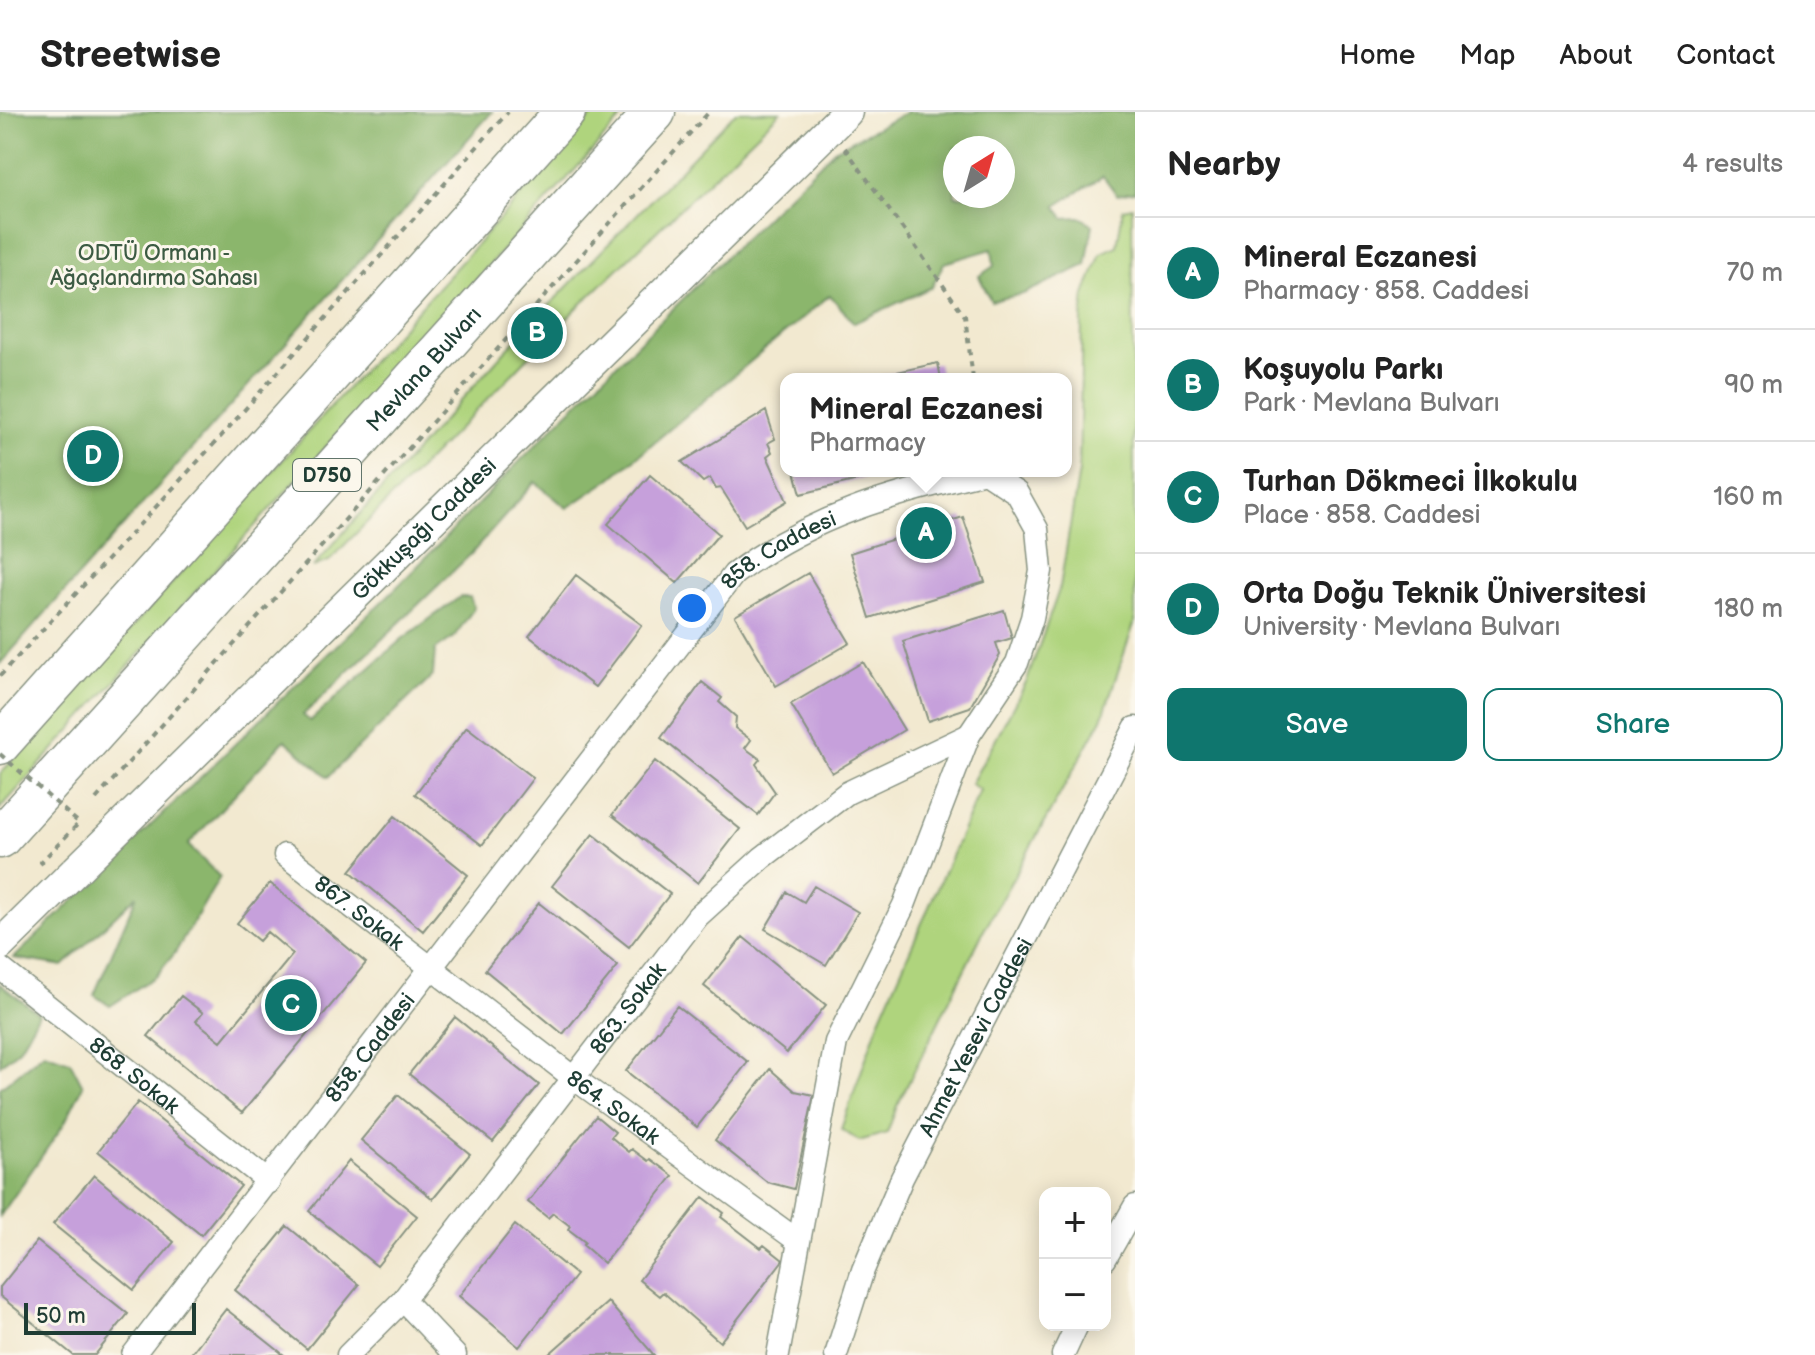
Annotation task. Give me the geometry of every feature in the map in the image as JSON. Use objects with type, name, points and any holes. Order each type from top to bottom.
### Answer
[{"type":"highway","name":"D750","points":[[0,744],[565,112]]},
{"type":"highway","name":"Mevlana Bulvarı","points":[[0,838],[655,112]]},
{"type":"street","name":"Gökkuşağı Caddesi","points":[[0,945],[847,112]]},
{"type":"street","name":"858. Caddesi","points":[[133,1355],[734,574],[775,543],[888,495],[964,477]]},
{"type":"street","name":"858. Caddesi","points":[[778,1355],[836,1042],[904,905],[969,735],[1017,663],[1032,618],[1041,571],[1041,546],[1028,508],[1017,493],[993,477]]},
{"type":"street","name":"Ahmet Yesevi Caddesi","points":[[836,1355],[863,1270],[902,1178],[1135,728]]},
{"type":"street","name":"863. Sokak","points":[[348,1355],[403,1300],[698,916],[762,858],[847,793],[969,735]]},
{"type":"street","name":"867. Sokak","points":[[285,855],[431,969]]},
{"type":"street","name":"868. Sokak","points":[[0,968],[269,1182]]},
{"type":"street","name":"864. Sokak","points":[[431,969],[575,1079],[798,1241]]},
{"type":"street","points":[[1111,1248],[1135,1206]]},
{"type":"street","points":[[403,1300],[455,1355]]},
{"type":"street","points":[[1063,1355],[1074,1331]]},
{"type":"path","points":[[0,676],[224,433],[508,112]]},
{"type":"path","points":[[96,799],[709,112]]},
{"type":"path","points":[[840,141],[965,316],[972,373]]},
{"type":"path","points":[[0,754],[79,823],[41,862]]},
{"type":"green space","name":"ODTÜ Ormanı - Ağaçlandırma Sahası","points":[[0,112],[492,112],[0,664]]},
{"type":"green space","points":[[596,112],[627,112],[0,809],[0,774]]},
{"type":"green space","points":[[736,112],[780,112],[571,314],[329,561],[313,567],[504,352]]},
{"type":"green space","points":[[907,112],[1135,112],[1135,192],[1117,195],[1103,176],[1056,206],[1064,218],[1080,217],[1093,225],[1086,265],[1023,294],[991,301],[979,276],[994,266],[992,249],[944,263],[932,287],[854,323],[830,295],[609,480],[567,508],[535,482],[472,553],[303,715],[310,721],[402,639],[460,597],[470,597],[474,608],[454,637],[435,650],[433,675],[328,777],[285,740],[188,845],[220,877],[175,953],[156,976],[110,1006],[94,995],[137,895],[63,966],[14,958],[401,583],[560,420],[834,150]]},
{"type":"green space","points":[[1132,207],[1135,621],[1102,719],[984,930],[897,1106],[887,1133],[859,1141],[841,1129],[879,1021],[980,790],[971,784],[1026,683],[1060,587],[1079,471],[1085,295],[1101,253],[1117,246],[1123,209]]},
{"type":"green space","points":[[0,984],[39,1014],[19,1049],[0,1065]]},
{"type":"green space","points":[[44,1052],[70,1061],[83,1086],[64,1124],[0,1216],[0,1088]]},
{"type":"building","points":[[938,363],[940,373],[893,373]]},
{"type":"building","points":[[766,411],[775,439],[768,443],[772,452],[767,456],[787,501],[745,526],[721,488],[716,489],[710,478],[703,482],[682,462]]},
{"type":"building","points":[[650,475],[719,534],[677,583],[608,524]]},
{"type":"building","points":[[797,477],[866,478],[801,494]]},
{"type":"building","points":[[963,517],[985,582],[870,618],[850,553]]},
{"type":"building","points":[[808,573],[850,643],[776,686],[735,616]]},
{"type":"building","points":[[576,575],[642,625],[595,687],[529,636]]},
{"type":"building","points":[[1004,610],[1012,638],[996,643],[1000,655],[970,707],[928,721],[903,641]]},
{"type":"building","points":[[863,662],[904,730],[832,773],[791,704]]},
{"type":"building","points":[[702,682],[722,698],[719,702],[736,717],[735,728],[751,740],[745,748],[760,759],[756,764],[775,792],[758,815],[661,738]]},
{"type":"building","points":[[467,727],[533,778],[482,845],[415,794]]},
{"type":"building","points":[[655,761],[740,829],[698,883],[612,815]]},
{"type":"building","points":[[395,816],[468,875],[423,931],[350,871]]},
{"type":"building","points":[[593,834],[670,894],[629,947],[552,886]]},
{"type":"building","points":[[270,883],[366,963],[242,1113],[148,1036],[181,996],[203,1013],[196,1021],[221,1041],[293,954],[267,932],[259,941],[237,923]]},
{"type":"building","points":[[814,886],[858,912],[826,965],[765,929],[787,892],[804,902]]},
{"type":"building","points":[[539,903],[618,966],[563,1034],[485,970]]},
{"type":"building","points":[[743,937],[826,1005],[787,1053],[704,986]]},
{"type":"building","points":[[677,1006],[748,1062],[697,1127],[626,1071]]},
{"type":"building","points":[[455,1017],[539,1085],[493,1142],[409,1074]]},
{"type":"building","points":[[770,1069],[795,1091],[814,1095],[794,1189],[767,1182],[715,1140]]},
{"type":"building","points":[[398,1095],[470,1154],[433,1199],[361,1140]]},
{"type":"building","points":[[138,1102],[241,1186],[201,1235],[98,1151]]},
{"type":"building","points":[[596,1116],[615,1132],[611,1137],[629,1152],[632,1149],[673,1176],[604,1263],[568,1229],[570,1226],[553,1213],[548,1218],[528,1202]]},
{"type":"building","points":[[349,1161],[417,1216],[377,1266],[309,1211]]},
{"type":"building","points":[[94,1175],[174,1242],[134,1290],[53,1224]]},
{"type":"building","points":[[703,1197],[724,1213],[721,1217],[761,1248],[764,1245],[783,1260],[720,1342],[663,1292],[659,1296],[639,1280]]},
{"type":"building","points":[[515,1225],[576,1275],[519,1347],[459,1296]]},
{"type":"building","points":[[287,1226],[359,1285],[307,1349],[235,1290]]},
{"type":"building","points":[[37,1241],[128,1314],[95,1355],[73,1355],[0,1296],[0,1287]]},
{"type":"building","points":[[608,1302],[654,1355],[548,1355]]},
{"type":"building","points":[[226,1309],[284,1355],[190,1355]]},
{"type":"place","name":"Koşuyolu Parkı","points":[[537,333]]},
{"type":"place","name":"Orta Doğu Teknik Üniversitesi","points":[[93,456]]},
{"type":"place","name":"Mineral Eczanesi","points":[[926,533]]},
{"type":"place","name":"Turhan Dökmeci İlkokulu","points":[[291,1005]]}]
